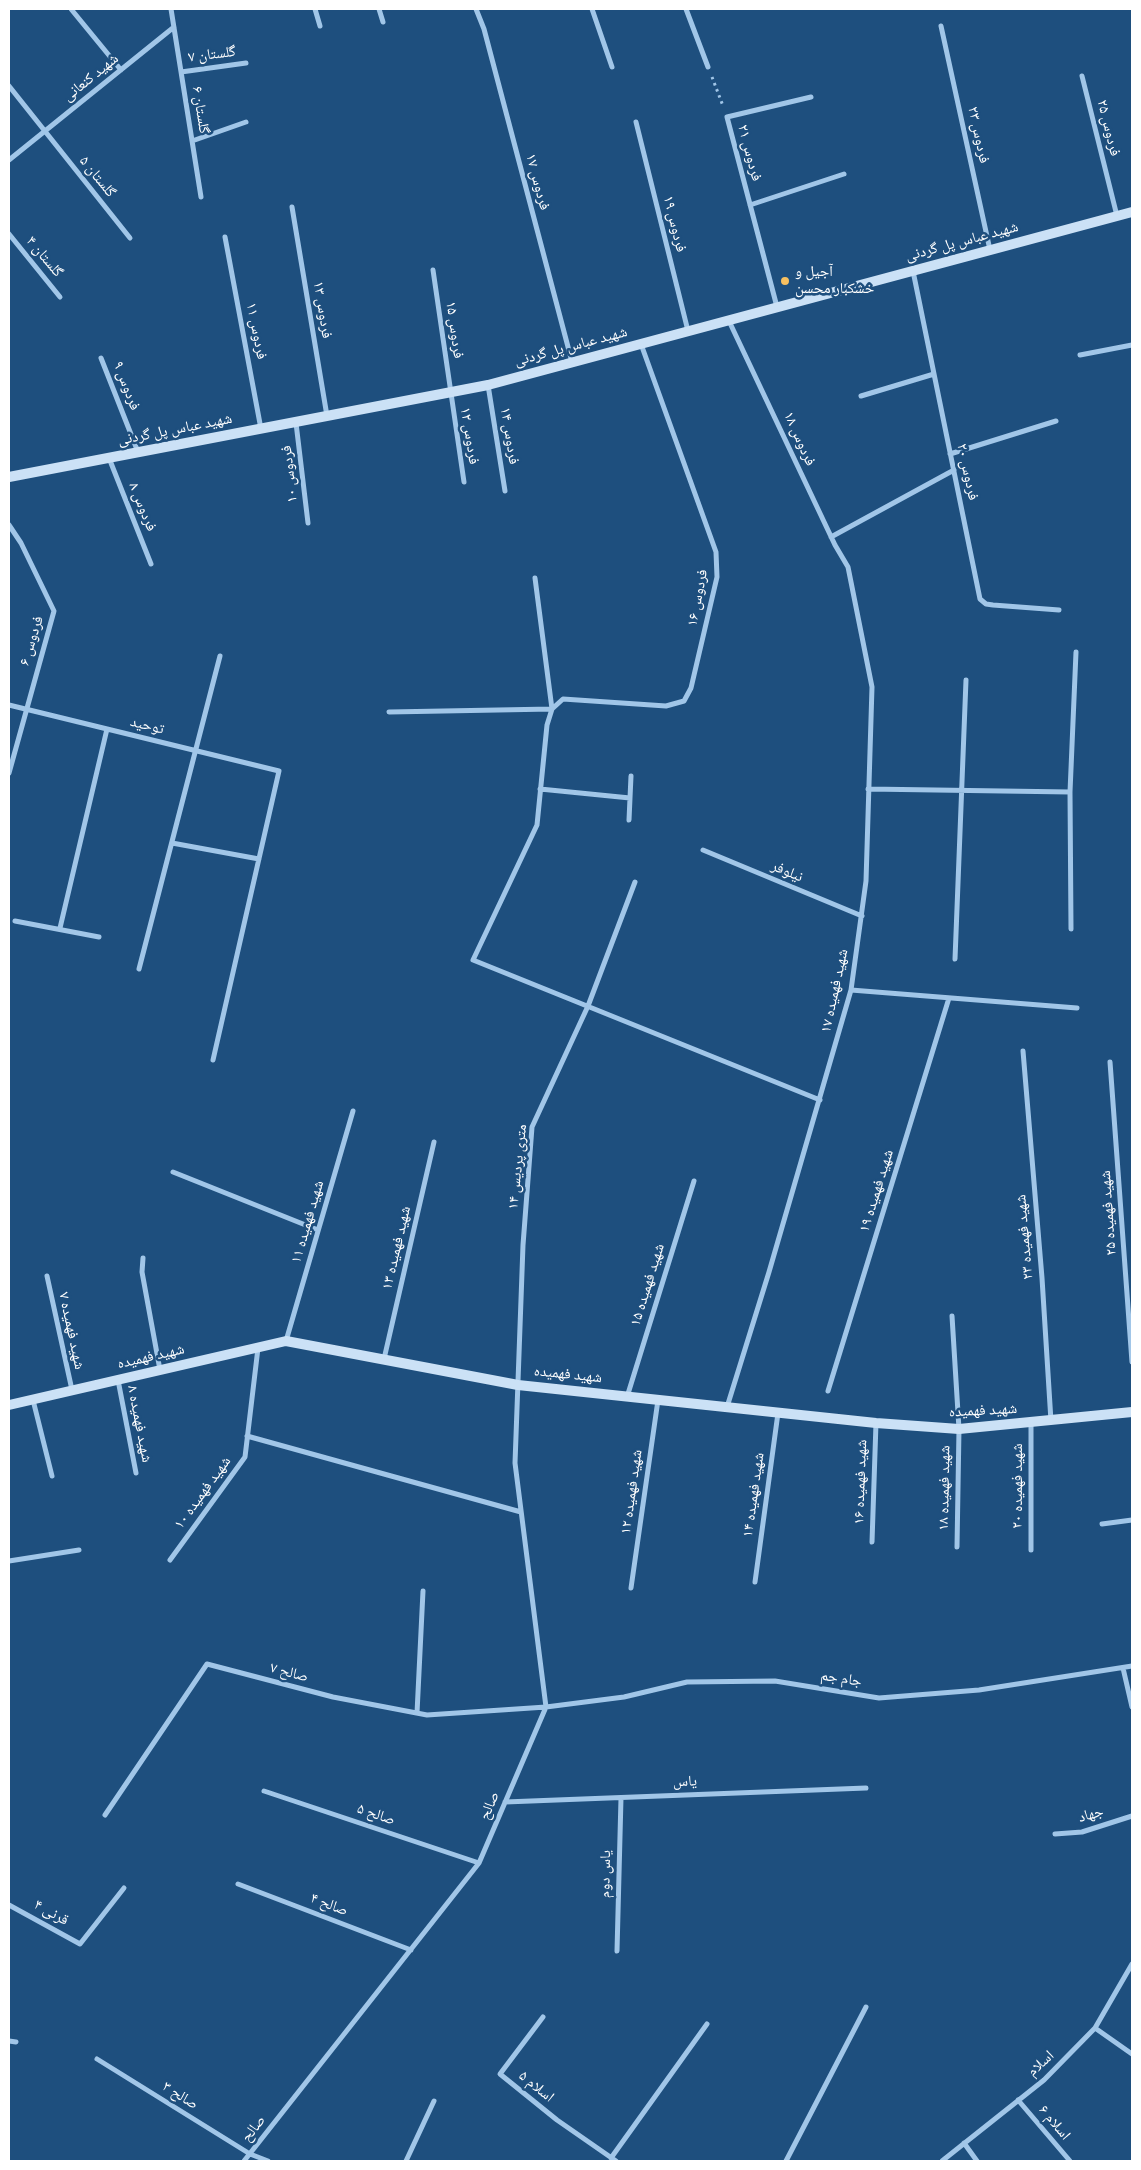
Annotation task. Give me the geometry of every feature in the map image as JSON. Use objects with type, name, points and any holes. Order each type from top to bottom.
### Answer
[{"type":"street","points":[[71,9],[121,70]]},
{"type":"street","points":[[170,9],[174,27]]},
{"type":"street","points":[[315,9],[320,26]]},
{"type":"street","points":[[379,9],[383,22]]},
{"type":"street","name":"فردوس ۱۷","points":[[476,9],[484,29],[572,362]]},
{"type":"street","points":[[592,9],[612,67]]},
{"type":"street","points":[[686,9],[708,67]]},
{"type":"street","name":"فردوس ۲۳","points":[[941,26],[990,250]]},
{"type":"street","name":"شهید کنعانی","points":[[9,160],[174,27]]},
{"type":"street","name":"گلستان ۶","points":[[174,27],[201,197]]},
{"type":"street","name":"گلستان ۷","points":[[181,72],[246,63]]},
{"type":"street","name":"فردوس ۲۵","points":[[1082,76],[1117,216]]},
{"type":"street","name":"گلستان ۵","points":[[9,86],[130,238]]},
{"type":"street","points":[[727,117],[811,97]]},
{"type":"street","name":"فردوس ۲۱","points":[[727,117],[777,307]]},
{"type":"street","points":[[192,141],[246,122]]},
{"type":"street","name":"فردوس ۱۹","points":[[636,122],[688,331]]},
{"type":"street","points":[[750,205],[844,174]]},
{"type":"street","name":"فردوس ۱۳","points":[[292,207],[327,417]]},
{"type":"street","name":"شهید عباس پل گردنی","points":[[9,477],[450,394],[1132,212]]},
{"type":"street","name":"گلستان ۴","points":[[9,234],[60,297]]},
{"type":"street","name":"فردوس ۱۱","points":[[225,237],[261,429]]},
{"type":"street","name":"فردوس ۱۵","points":[[433,270],[450,394]]},
{"type":"street","name":"فردوس ۲۰","points":[[913,271],[980,599],[986,604],[993,605],[1059,610]]},
{"type":"street","name":"فردوس ۱۸","points":[[729,320],[848,568]]},
{"type":"street","name":"فردوس ۱۶","points":[[552,709],[563,699],[666,706],[684,701],[694,679],[718,578],[716,552],[641,344]]},
{"type":"street","points":[[1080,355],[1132,345]]},
{"type":"street","name":"فردوس ۹","points":[[101,358],[138,452]]},
{"type":"street","points":[[861,396],[934,374]]},
{"type":"street","name":"فردوس ۱۴","points":[[488,385],[504,491]]},
{"type":"street","name":"فردوس ۱۲","points":[[450,394],[464,482]]},
{"type":"street","points":[[950,454],[1056,421]]},
{"type":"street","name":"فردوس ۱۰","points":[[296,422],[308,523]]},
{"type":"street","name":"فردوس ۸","points":[[109,458],[152,564]]},
{"type":"street","points":[[832,537],[954,470]]},
{"type":"street","name":"فردوس ۶","points":[[9,525],[21,543],[54,611],[25,709],[9,773]]},
{"type":"street","name":"شهید فهمیده ۱۷","points":[[727,1407],[820,1100],[851,990],[862,916],[866,881],[872,687],[848,568]]},
{"type":"street","points":[[535,578],[552,709],[547,725],[537,825],[473,960],[820,1100]]},
{"type":"street","points":[[1071,928],[1070,792],[1076,652]]},
{"type":"street","points":[[139,970],[220,656]]},
{"type":"street","points":[[955,959],[966,680]]},
{"type":"street","name":"توحید","points":[[9,705],[279,771],[259,859]]},
{"type":"street","points":[[389,712],[552,709]]},
{"type":"street","points":[[60,928],[107,729]]},
{"type":"street","points":[[629,820],[631,776]]},
{"type":"street","points":[[540,789],[630,798]]},
{"type":"street","points":[[868,790],[1070,792]]},
{"type":"street","points":[[172,843],[259,859],[213,1060]]},
{"type":"street","name":"نیلوفر","points":[[703,850],[862,916]]},
{"type":"street","name":"۱۴ متری پردیس","points":[[518,1385],[523,1245],[532,1127],[588,1006],[635,882]]},
{"type":"street","points":[[15,921],[100,937]]},
{"type":"street","points":[[851,990],[1077,1008]]},
{"type":"street","name":"شهید فهمیده ۱۹","points":[[828,1391],[949,998]]},
{"type":"street","name":"شهید فهمیده ۲۳","points":[[1023,1051],[1042,1278],[1050,1421]]},
{"type":"street","name":"شهید فهمیده ۲۵","points":[[1110,1062],[1132,1362]]},
{"type":"street","name":"شهید فهمیده ۱۱","points":[[286,1341],[353,1111]]},
{"type":"street","name":"شهید فهمیده ۱۳","points":[[384,1359],[434,1142]]},
{"type":"street","points":[[173,1172],[318,1230]]},
{"type":"street","name":"شهید فهمیده ۱۵","points":[[627,1396],[694,1181]]},
{"type":"street","points":[[143,1258],[142,1272],[160,1370]]},
{"type":"street","name":"شهید فهمیده ۷","points":[[47,1276],[72,1390]]},
{"type":"street","name":"شهید فهمیده ۱۸","points":[[952,1316],[959,1429],[957,1547]]},
{"type":"street","name":"شهید فهمیده","points":[[9,1405],[286,1341],[518,1385],[876,1423],[959,1429],[1132,1412]]},
{"type":"street","name":"شهید فهمیده ۱۰","points":[[170,1560],[245,1457],[258,1347]]},
{"type":"street","name":"شهید فهمیده ۸","points":[[118,1380],[136,1473]]},
{"type":"street","points":[[518,1385],[515,1463],[546,1707]]},
{"type":"street","points":[[33,1399],[52,1476]]},
{"type":"street","name":"شهید فهمیده ۱۲","points":[[631,1588],[658,1400]]},
{"type":"street","name":"شهید فهمیده ۱۴","points":[[754,1582],[778,1412]]},
{"type":"street","name":"شهید فهمیده ۲۰","points":[[1031,1422],[1031,1550]]},
{"type":"street","name":"شهید فهمیده ۱۶","points":[[872,1542],[876,1423]]},
{"type":"street","points":[[247,1436],[521,1512]]},
{"type":"street","points":[[1102,1524],[1132,1520]]},
{"type":"street","points":[[9,1561],[79,1550]]},
{"type":"street","points":[[417,1713],[424,1591]]},
{"type":"street","name":"صالح ۷","points":[[105,1815],[207,1664],[333,1697],[427,1715],[546,1707]]},
{"type":"street","name":"جام جم","points":[[546,1707],[624,1697],[687,1682],[775,1682],[879,1698],[979,1690],[1035,1680],[1099,1673],[1132,1666]]},
{"type":"street","points":[[1122,1668],[1132,1707]]},
{"type":"street","name":"صالح","points":[[244,2161],[480,1863],[546,1707]]},
{"type":"street","name":"یاس","points":[[505,1802],[866,1788]]},
{"type":"street","name":"صالح ۵","points":[[264,1791],[480,1863]]},
{"type":"street","name":"یاس دوم","points":[[617,1952],[621,1798]]},
{"type":"street","name":"جهاد","points":[[1055,1834],[1082,1832],[1132,1816]]},
{"type":"street","name":"صالح ۴","points":[[238,1884],[411,1950]]},
{"type":"street","name":"قرنی ۴","points":[[9,1904],[80,1944],[124,1888]]},
{"type":"street","name":"اسلام","points":[[942,2161],[1044,2080],[1095,2028],[1132,1964]]},
{"type":"street","points":[[786,2161],[866,2007]]},
{"type":"street","name":"اسلام ۵","points":[[543,2017],[500,2074],[556,2120],[613,2160]]},
{"type":"street","points":[[613,2160],[707,2024]]},
{"type":"street","points":[[1095,2028],[1132,2054]]},
{"type":"street","points":[[9,2041],[16,2042]]},
{"type":"street","name":"صالح ۳","points":[[97,2059],[250,2154]]},
{"type":"street","points":[[406,2161],[434,2100]]},
{"type":"street","name":"اسلام ۶","points":[[1018,2100],[1070,2161]]},
{"type":"street","points":[[964,2144],[977,2161]]},
{"type":"street","points":[[250,2154],[268,2161]]},
{"type":"path","name":"فردوس ۲۱","points":[[708,67],[727,117]]},
{"type":"place","name":"آجیل و خشکبار محسن","points":[[785,281]]}]
